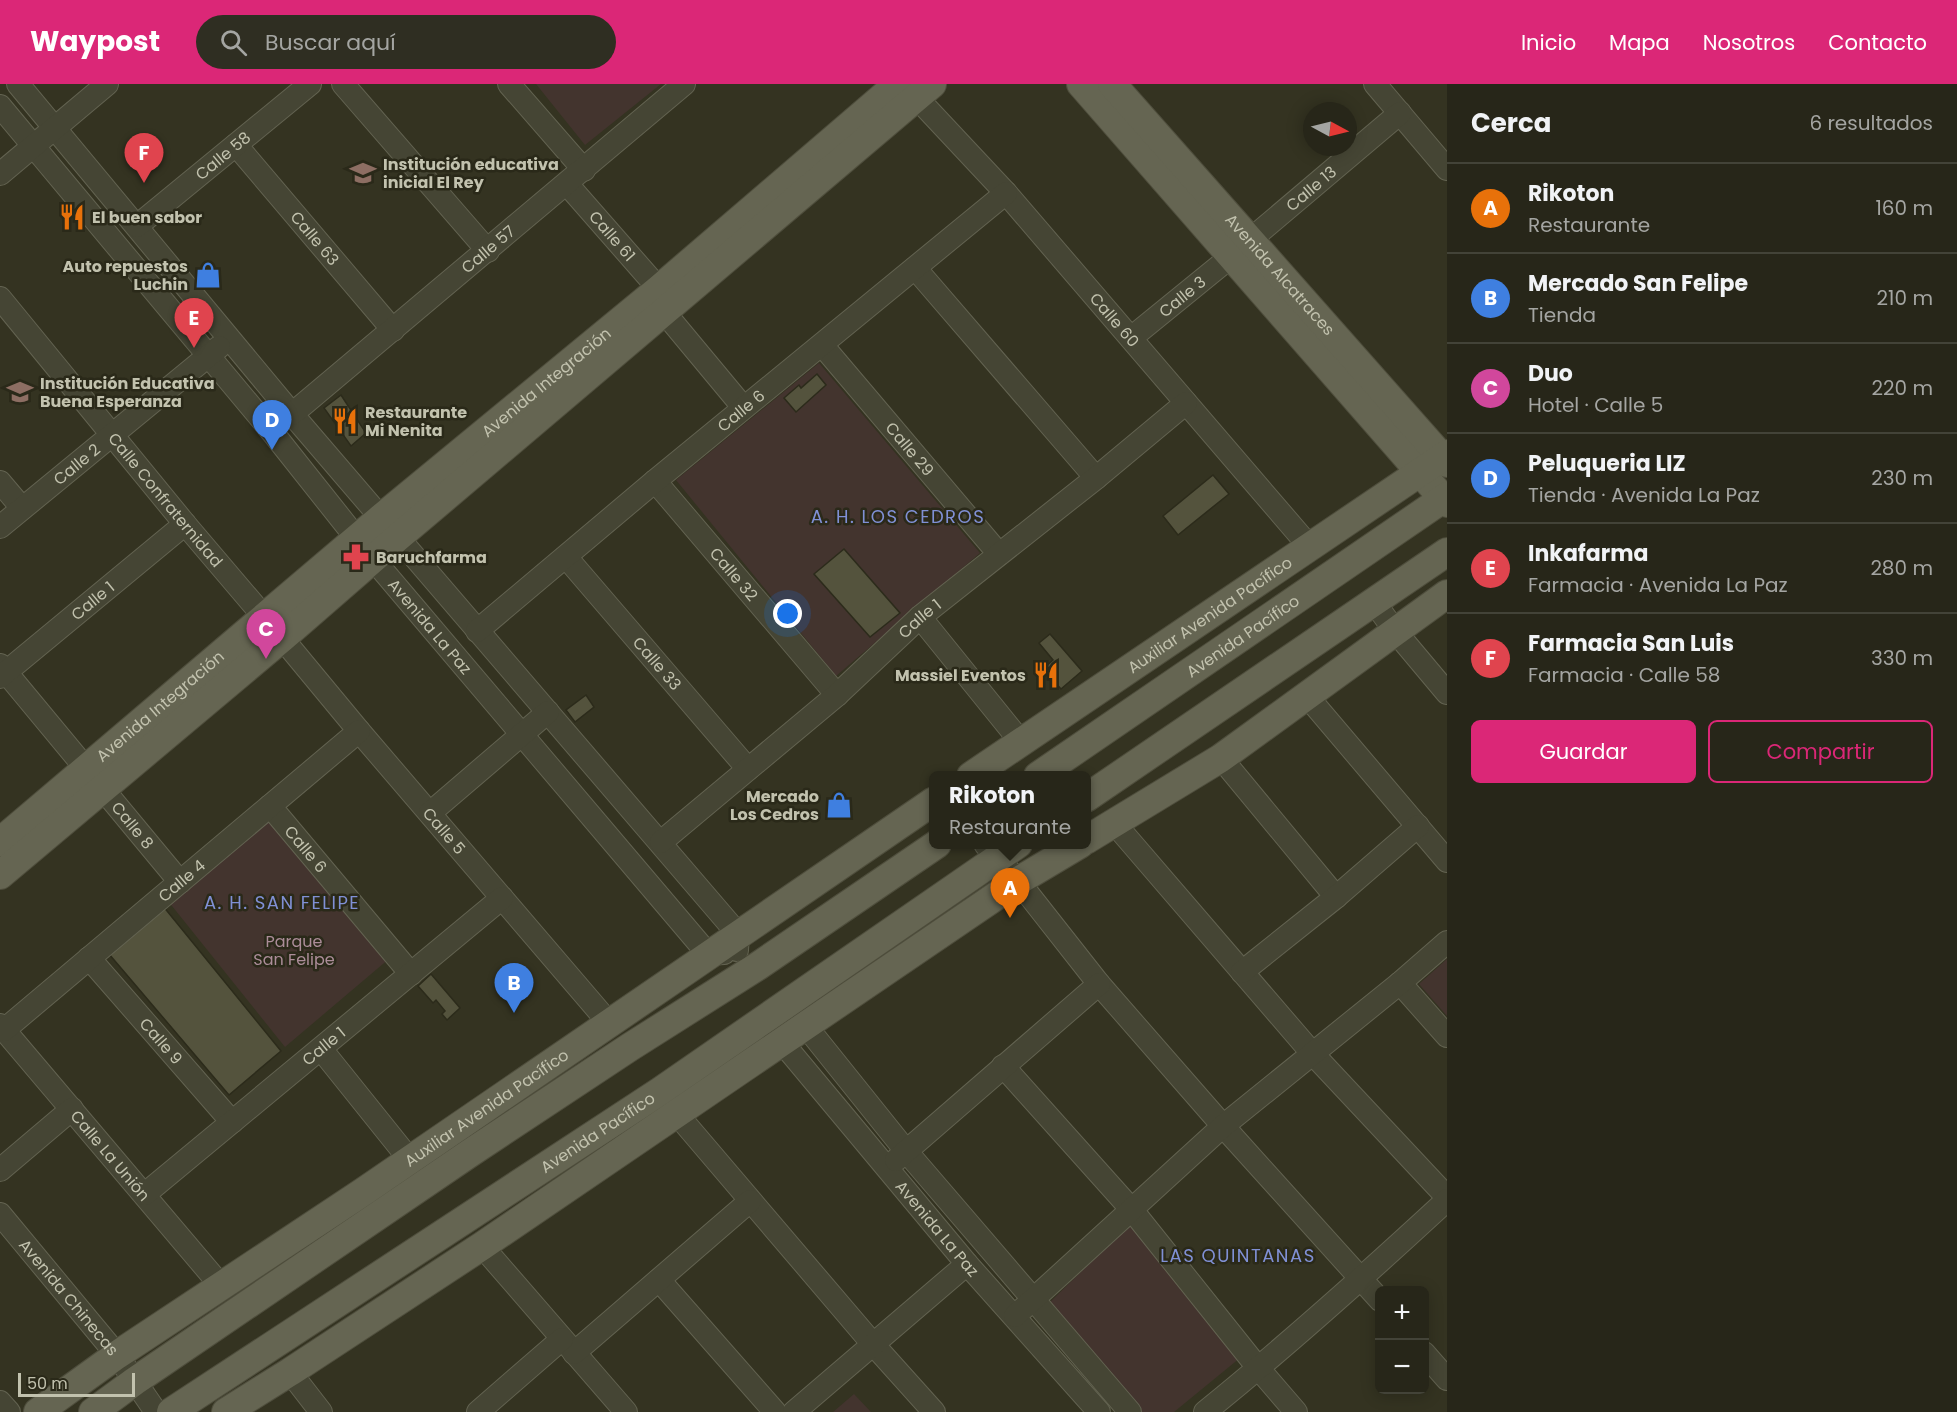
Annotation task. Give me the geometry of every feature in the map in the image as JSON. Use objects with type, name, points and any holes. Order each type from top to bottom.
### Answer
[{"type":"main road","points":[[1081,84],[1241,248]]},
{"type":"main road","name":"Avenida Alcatraces","points":[[1112,84],[1241,248],[1439,462],[1446,499]]},
{"type":"main road","name":"Avenida Integración","points":[[0,842],[95,779],[365,549],[381,519],[662,300],[916,88]]},
{"type":"main road","name":"Auxiliar Avenida Pacífico","points":[[978,771],[1309,546],[1439,462]]},
{"type":"main road","name":"Avenida Pacífico","points":[[1045,771],[1446,499]]},
{"type":"main road","points":[[1091,795],[1447,552]]},
{"type":"main road","points":[[1091,837],[1221,758],[1447,594]]},
{"type":"main road","points":[[0,875],[95,779]]},
{"type":"main road","name":"Auxiliar Avenida Pacífico","points":[[38,1412],[117,1355],[410,1160],[708,954],[744,950],[929,804]]},
{"type":"main road","points":[[93,1412],[470,1153],[630,1047],[744,950],[929,848]]},
{"type":"main road","name":"Avenida Pacífico","points":[[171,1412],[659,1092],[1000,849]]},
{"type":"main road","points":[[226,1412],[482,1246],[1018,881],[1072,849]]},
{"type":"street","points":[[18,84],[381,519],[661,842],[744,950]]},
{"type":"street","points":[[0,174],[107,84]]},
{"type":"street","name":"Calle 58","points":[[136,226],[310,84]]},
{"type":"street","points":[[343,84],[488,250]]},
{"type":"street","name":"Calle 61","points":[[509,84],[662,300],[744,407]]},
{"type":"street","name":"Calle 57","points":[[292,414],[684,84]]},
{"type":"street","points":[[1375,84],[1447,169]]},
{"type":"street","name":"Calle 60","points":[[916,88],[1309,546]]},
{"type":"street","name":"Avenida La Paz","points":[[0,106],[273,433],[365,549],[708,954]]},
{"type":"street","name":"Calle 13","points":[[1241,248],[1400,113]]},
{"type":"street","name":"Calle 63","points":[[236,145],[393,330]]},
{"type":"street","name":"Calle 6","points":[[477,631],[654,481],[1006,193]]},
{"type":"street","name":"Calle 3","points":[[1131,338],[1241,248]]},
{"type":"street","points":[[915,268],[1096,478]]},
{"type":"street","name":"Calle Confraternidad","points":[[0,298],[185,524],[274,628]]},
{"type":"street","name":"Calle 2","points":[[0,527],[230,338]]},
{"type":"street","name":"Calle 29","points":[[822,345],[999,554]]},
{"type":"street","name":"Calle 1","points":[[661,842],[837,695],[920,617],[1096,478],[1186,403]]},
{"type":"street","name":"Calle 32","points":[[654,481],[837,695]]},
{"type":"street","points":[[0,482],[22,508]]},
{"type":"street","name":"Calle 1","points":[[2,672],[185,524]]},
{"type":"street","name":"Calle 33","points":[[567,556],[748,769]]},
{"type":"street","points":[[1374,602],[1395,632],[1447,693]]},
{"type":"street","points":[[920,617],[1021,742]]},
{"type":"street","name":"Calle 5","points":[[274,628],[609,1023]]},
{"type":"street","points":[[2,672],[95,779]]},
{"type":"street","points":[[1306,696],[1447,861]]},
{"type":"street","points":[[430,813],[548,712]]},
{"type":"street","name":"Calle 4","points":[[2,1028],[89,958],[359,731]]},
{"type":"street","points":[[1221,758],[1336,897]]},
{"type":"street","name":"Calle 8","points":[[95,779],[180,882]]},
{"type":"street","name":"Calle 6","points":[[270,806],[411,974]]},
{"type":"street","points":[[1115,824],[1312,1053],[1447,1198],[1362,1279],[1205,1412]]},
{"type":"street","points":[[1242,972],[1336,897],[1418,826]]},
{"type":"street","points":[[1000,849],[1018,881],[1099,984],[1375,1294]]},
{"type":"street","name":"Calle 1","points":[[145,1194],[502,898]]},
{"type":"street","points":[[1015,1316],[1223,1126],[1400,983],[1447,942]]},
{"type":"street","name":"Calle 9","points":[[89,958],[232,1122]]},
{"type":"street","points":[[1400,983],[1447,1036]]},
{"type":"street","points":[[887,1168],[1099,984]]},
{"type":"street","points":[[805,1025],[906,1151],[1130,1412]]},
{"type":"street","name":"Calle La Unión","points":[[2,1028],[222,1287]]},
{"type":"street","name":"Avenida La Paz","points":[[781,1041],[967,1264],[1100,1412]]},
{"type":"street","points":[[321,1049],[410,1160]]},
{"type":"street","points":[[1003,1066],[1132,1210],[1258,1369],[1296,1412]]},
{"type":"street","points":[[0,1170],[72,1109]]},
{"type":"street","points":[[676,1113],[872,1343],[934,1412]]},
{"type":"street","points":[[478,1412],[659,1280],[750,1201]]},
{"type":"street","name":"Avenida Chinecas","points":[[0,1214],[117,1355],[156,1412]]},
{"type":"street","points":[[482,1246],[626,1412]]},
{"type":"street","points":[[794,1412],[967,1264]]},
{"type":"street","points":[[659,1280],[775,1412]]},
{"type":"street","points":[[1429,1358],[1447,1379]]},
{"type":"street","points":[[290,1372],[321,1412]]},
{"type":"street","points":[[0,1402],[9,1412]]},
{"type":"green space","points":[[536,84],[661,84],[585,145]]},
{"type":"green space","points":[[819,363],[980,553],[836,676],[676,480]]},
{"type":"green space","name":"Parque San Felipe","points":[[269,816],[390,958],[285,1047],[168,901]]},
{"type":"green space","points":[[1447,959],[1447,1016],[1419,984]]},
{"type":"green space","points":[[1132,1222],[1246,1353],[1174,1412],[1140,1412],[1047,1305]]},
{"type":"green space","points":[[854,1394],[871,1412],[833,1412]]},
{"type":"building","points":[[817,374],[826,385],[796,412],[784,398],[799,385],[801,388]]},
{"type":"building","name":"Restaurante Mi Nenita","points":[[341,395],[366,433],[351,446],[324,408]]},
{"type":"building","points":[[1213,475],[1229,494],[1178,535],[1163,516]]},
{"type":"building","points":[[844,549],[900,613],[870,637],[814,574]]},
{"type":"building","points":[[1050,634],[1082,671],[1061,689],[1043,669],[1053,660],[1039,643]]},
{"type":"building","points":[[586,695],[594,707],[575,722],[566,710]]},
{"type":"building","points":[[163,906],[281,1051],[229,1095],[109,954]]},
{"type":"building","points":[[431,974],[460,1008],[447,1020],[442,1014],[445,1011],[436,1000],[433,1003],[418,986]]},
{"type":"place","name":"Institución educativa inicial El Rey","points":[[363,173]]},
{"type":"place","name":"Farmacia San Luis","points":[[144,183]]},
{"type":"place","name":"El buen sabor","points":[[72,217]]},
{"type":"place","name":"Auto repuestos Luchin","points":[[208,275]]},
{"type":"place","name":"Inkafarma","points":[[194,348]]},
{"type":"place","name":"Institución Educativa Buena Esperanza","points":[[20,392]]},
{"type":"place","name":"Restaurante Mi Nenita","points":[[345,421]]},
{"type":"place","name":"Peluqueria LIZ","points":[[272,450]]},
{"type":"place","name":"Baruchfarma","points":[[356,557]]},
{"type":"place","name":"Duo","points":[[266,659]]},
{"type":"place","name":"Massiel Eventos","points":[[1046,675]]},
{"type":"place","name":"Mercado Los Cedros","points":[[839,805]]},
{"type":"place","name":"Rikoton","points":[[1010,918]]},
{"type":"place","name":"Mercado San Felipe","points":[[514,1013]]},
{"type":"district","name":"A. H. LOS CEDROS","points":[[898,517]]},
{"type":"district","name":"A. H. SAN FELIPE","points":[[282,903]]},
{"type":"district","name":"LAS QUINTANAS","points":[[1238,1256]]}]
